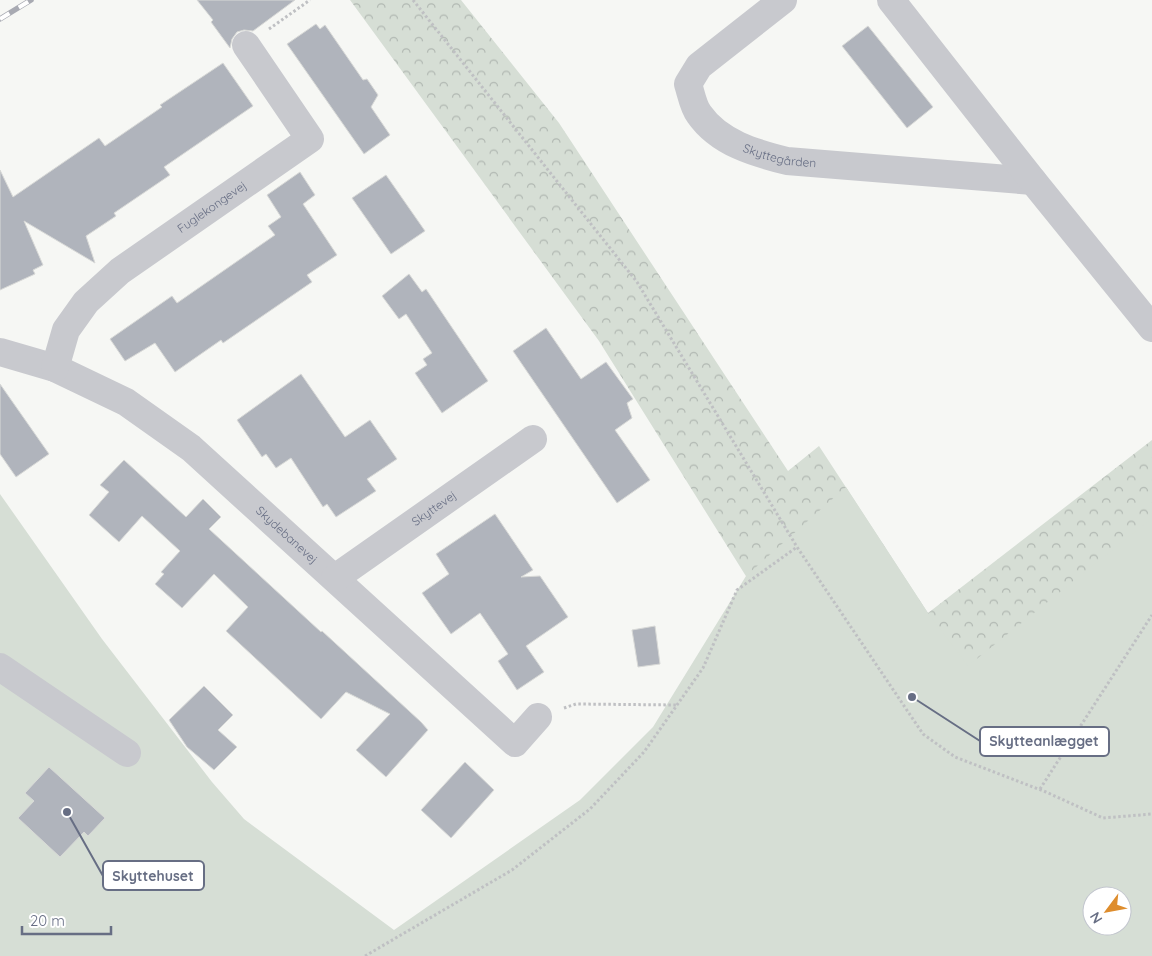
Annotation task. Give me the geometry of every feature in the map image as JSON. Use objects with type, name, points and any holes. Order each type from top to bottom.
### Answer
[{"type":"street","name":"Skyttegården","points":[[783,0],[699,66],[688,84],[698,113],[718,134],[750,152],[787,161],[1032,182]]},
{"type":"street","points":[[890,0],[1032,182],[1152,328]]},
{"type":"street","name":"Fuglekongevej","points":[[55,368],[66,330],[86,302],[120,271],[310,139],[246,45]]},
{"type":"street","name":"Skydebanevej","points":[[0,352],[55,368],[126,402],[191,448],[515,743],[538,717]]},
{"type":"street","name":"Skyttevej","points":[[335,578],[532,439]]},
{"type":"street","points":[[0,667],[127,753]]},
{"type":"path","points":[[246,45],[310,0]]},
{"type":"path","points":[[413,0],[637,282],[797,547],[923,734],[955,757],[1040,789],[1103,818],[1152,814]]},
{"type":"path","points":[[365,956],[512,870],[590,809],[644,752],[703,668],[737,590],[797,547]]},
{"type":"path","points":[[1040,789],[1152,616]]},
{"type":"path","points":[[538,717],[576,704],[677,705]]},
{"type":"green space","points":[[350,0],[461,0],[559,123],[788,471],[819,446],[928,613],[1152,440],[1152,603],[1005,838],[1082,916],[1082,929],[997,956],[902,826],[599,341]]},
{"type":"green space","points":[[846,487],[928,613],[968,666],[1152,518],[1152,956],[0,956],[0,494],[102,639],[212,782],[244,819],[394,930],[580,800],[653,727],[746,576]]},
{"type":"building","points":[[197,0],[295,0],[253,31],[244,30],[237,32],[232,39],[230,48],[211,22],[213,20]]},
{"type":"building","points":[[316,24],[320,29],[325,25],[363,80],[367,79],[378,95],[371,107],[390,135],[364,154],[287,44]]},
{"type":"building","points":[[868,26],[933,107],[907,128],[842,46]]},
{"type":"building","points":[[223,63],[253,106],[164,167],[170,175],[114,213],[116,216],[86,236],[95,263],[24,221],[43,265],[33,270],[35,274],[0,290],[0,170],[13,197],[99,138],[105,146],[162,107],[160,105]]},
{"type":"building","points":[[300,172],[315,195],[303,204],[337,255],[307,275],[312,282],[223,343],[221,340],[175,372],[155,343],[125,361],[110,339],[172,296],[177,303],[275,235],[268,226],[281,217],[267,195]]},
{"type":"building","points":[[386,175],[425,231],[391,254],[352,198]]},
{"type":"building","points":[[409,274],[422,292],[426,289],[488,381],[442,413],[415,373],[427,365],[423,359],[432,353],[406,314],[399,319],[382,296]]},
{"type":"building","points":[[546,328],[581,379],[606,362],[633,399],[627,403],[632,418],[615,430],[650,480],[617,503],[513,351]]},
{"type":"building","points":[[301,374],[345,437],[370,420],[397,459],[367,479],[376,491],[336,517],[327,504],[323,507],[291,458],[276,468],[266,454],[262,457],[237,420]]},
{"type":"building","points":[[0,384],[49,454],[16,477],[0,454]]},
{"type":"building","points":[[124,460],[186,517],[203,499],[221,517],[209,529],[428,730],[386,777],[356,750],[390,714],[346,692],[321,719],[226,631],[248,607],[214,574],[182,608],[155,584],[164,574],[161,572],[180,551],[142,516],[119,542],[89,515],[109,492],[100,485]]},
{"type":"building","points":[[495,514],[533,570],[521,577],[540,576],[568,617],[526,646],[544,672],[517,690],[498,661],[508,654],[480,613],[451,634],[422,593],[449,574],[436,554]]},
{"type":"building","points":[[655,626],[660,664],[638,667],[632,630]]},
{"type":"building","points":[[204,686],[233,715],[218,730],[237,747],[214,770],[187,747],[169,720]]},
{"type":"building","points":[[465,762],[494,790],[451,838],[421,810]]},
{"type":"building","points":[[49,767],[105,818],[88,836],[84,832],[60,857],[18,818],[34,801],[25,793]]},
{"type":"railway","points":[[0,19],[31,0]]},
{"type":"place","name":"Skytteanlægget","points":[[912,697]]},
{"type":"place","name":"Skyttehuset","points":[[67,812]]}]
